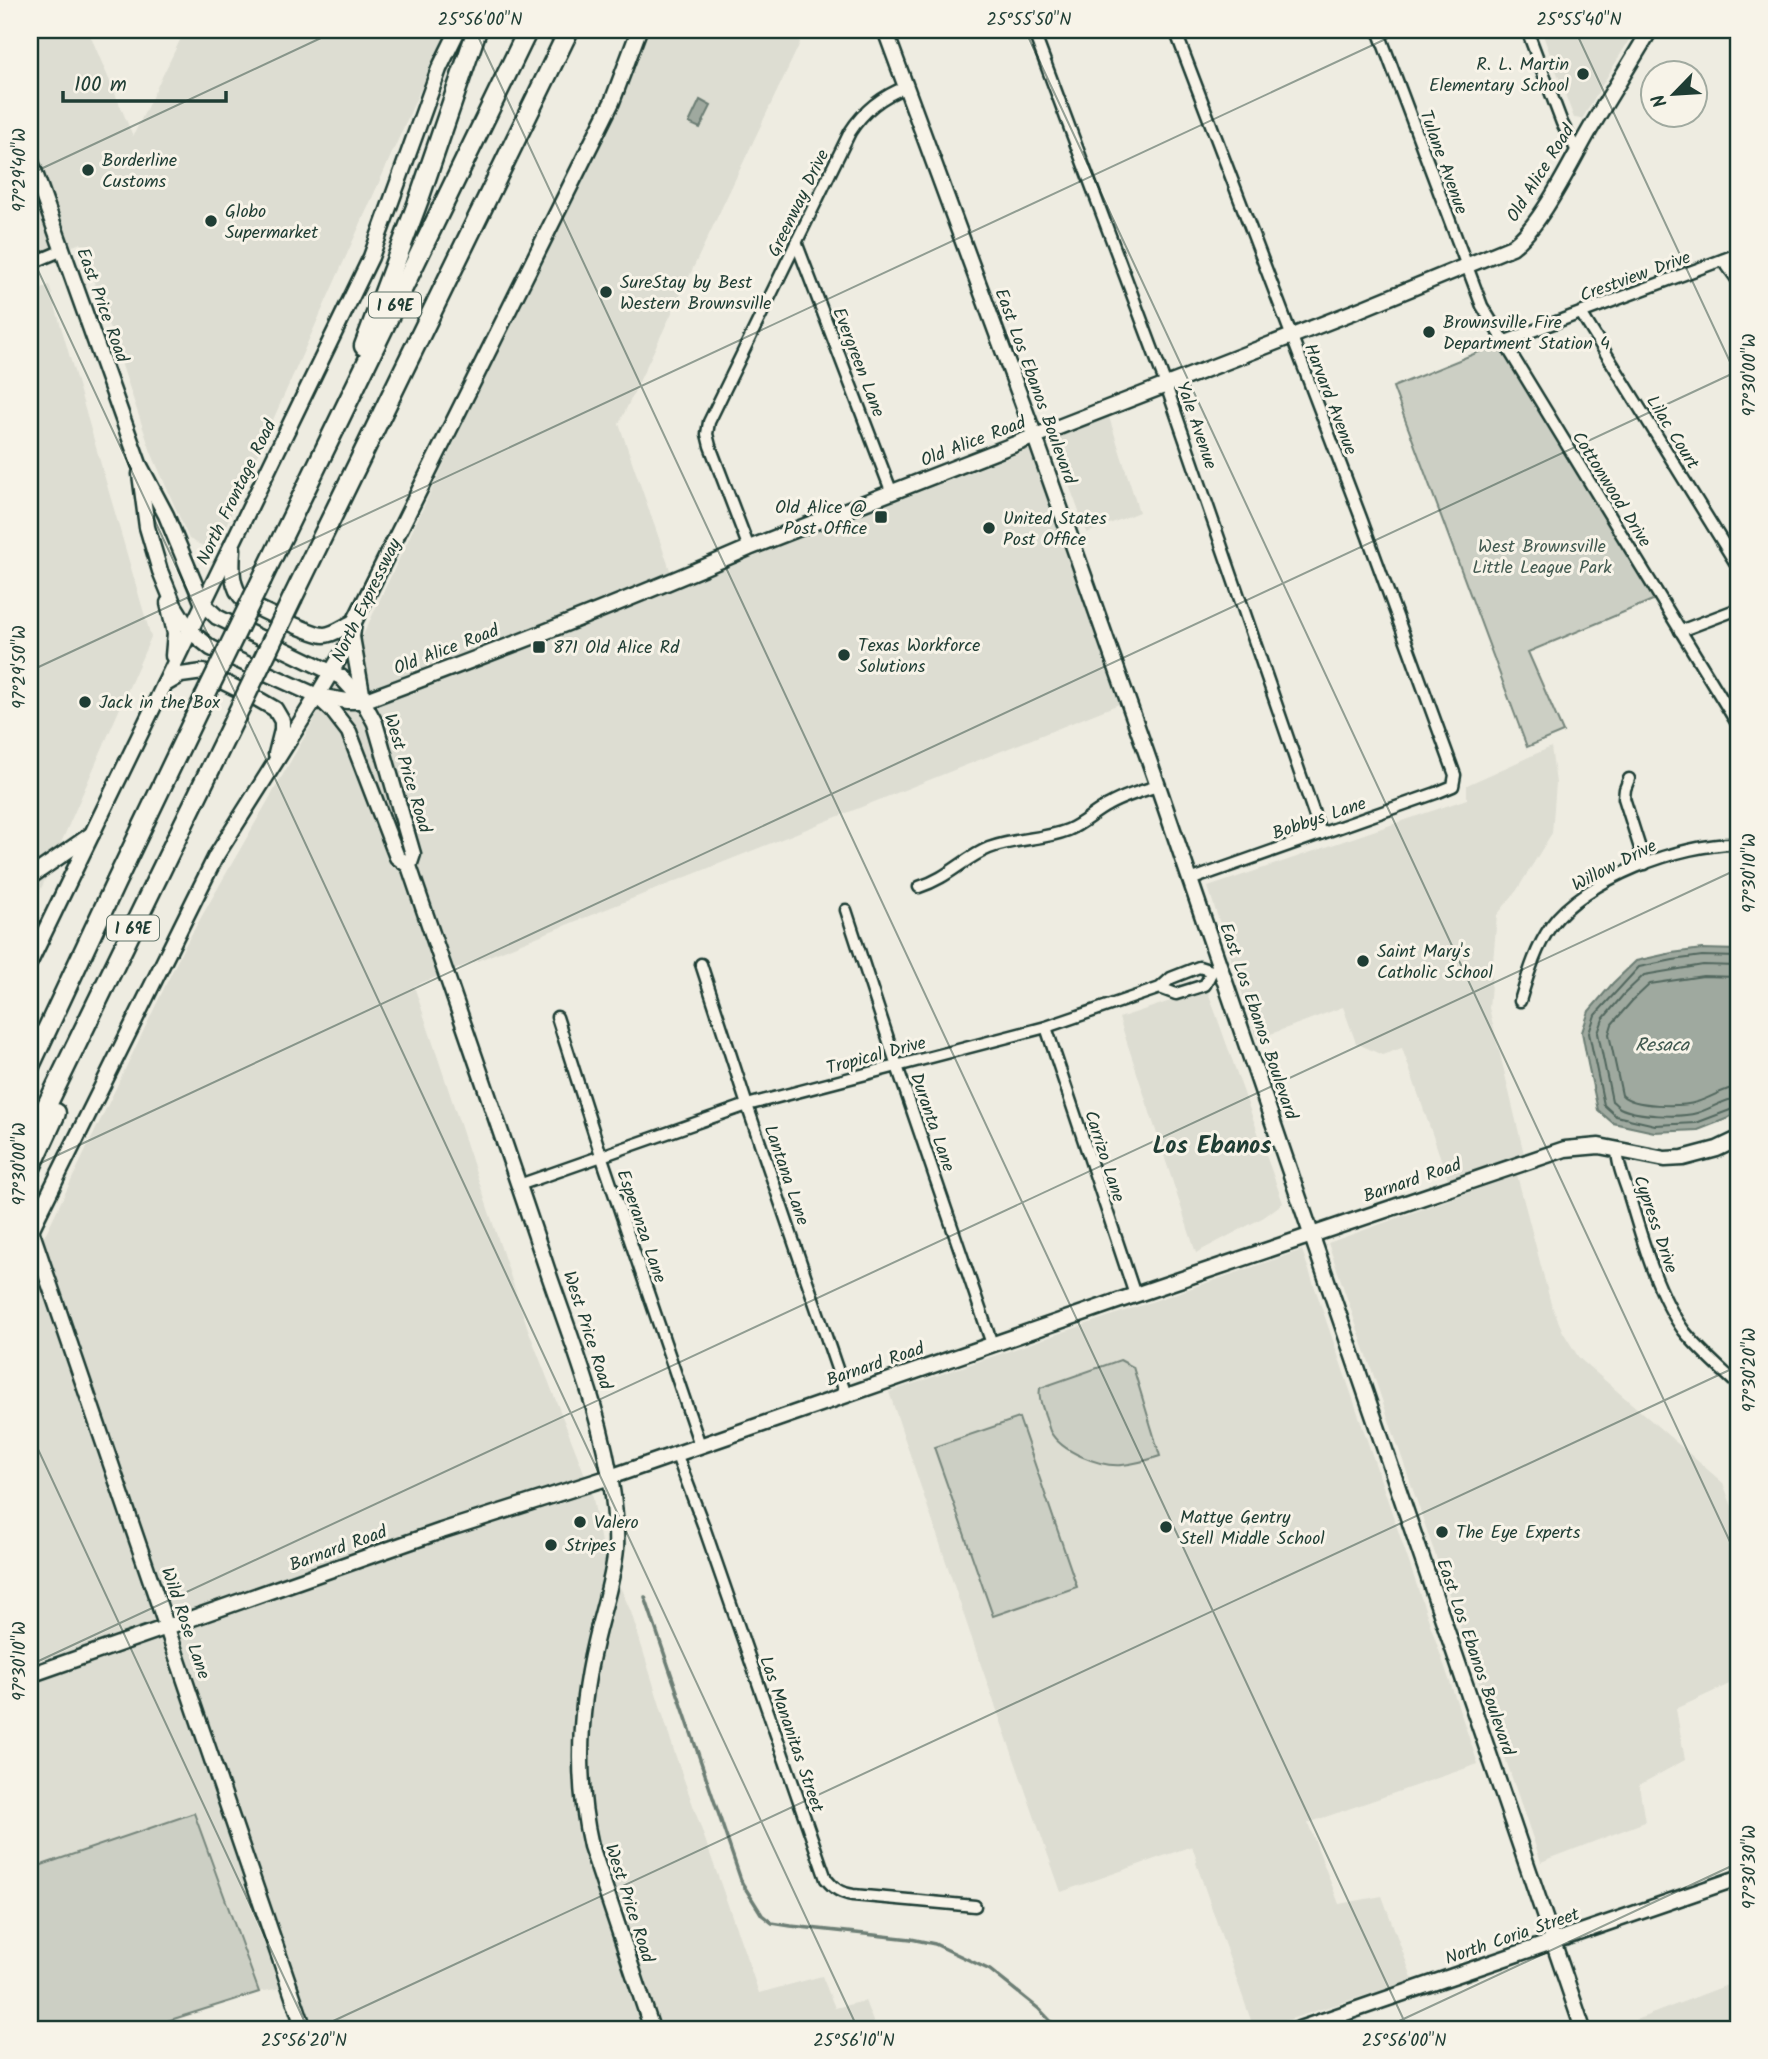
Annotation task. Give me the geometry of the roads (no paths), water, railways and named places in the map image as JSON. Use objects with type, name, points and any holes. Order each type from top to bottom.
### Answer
[{"type":"highway","points":[[328,445],[419,199],[477,30]]},
{"type":"highway","name":"I 69E","points":[[30,1066],[204,698],[528,30]]},
{"type":"highway","name":"I 69E","points":[[30,1140],[569,30]]},
{"type":"highway","points":[[493,184],[582,30]]},
{"type":"highway","points":[[30,1052],[59,1006]]},
{"type":"highway","points":[[30,1170],[56,1112],[82,1032]]},
{"type":"street","name":"North Frontage Road","points":[[30,962],[370,257],[439,69],[458,30]]},
{"type":"street","name":"North Expressway","points":[[30,1231],[211,865],[317,696],[353,630],[612,102],[639,30]]},
{"type":"street","name":"East Los Ebanos Boulevard","points":[[885,30],[1035,437],[1158,786],[1190,880],[1216,970],[1312,1235],[1583,2029]]},
{"type":"street","name":"Yale Avenue","points":[[1033,30],[1166,385],[1321,834]]},
{"type":"street","name":"Harvard Avenue","points":[[1174,30],[1361,519],[1455,781]]},
{"type":"street","name":"Tulane Avenue","points":[[1378,30],[1466,266]]},
{"type":"street","points":[[1527,30],[1562,123],[1578,153]]},
{"type":"street","name":"Old Alice Road","points":[[363,701],[1493,256],[1521,240],[1531,229],[1650,30]]},
{"type":"street","name":"Greenway Drive","points":[[749,548],[710,446],[709,422],[858,120],[875,103],[906,87]]},
{"type":"street","name":"East Price Road","points":[[30,159],[139,464],[166,515],[203,604]]},
{"type":"street","name":"Evergreen Lane","points":[[796,242],[892,493]]},
{"type":"street","points":[[30,264],[63,250]]},
{"type":"street","name":"Crestview Drive","points":[[1503,342],[1738,254]]},
{"type":"street","points":[[1723,260],[1738,281]]},
{"type":"street","name":"Cottonwood Drive","points":[[1466,266],[1482,306],[1503,342],[1738,725]]},
{"type":"street","name":"Lilac Court","points":[[1581,313],[1738,567]]},
{"type":"street","name":"East Price Road","points":[[139,464],[147,527],[160,571],[174,605],[190,631],[211,648],[317,696]]},
{"type":"street","points":[[234,537],[232,572],[236,588],[245,600],[309,632],[326,635],[353,630],[363,701],[317,696]]},
{"type":"street","points":[[160,571],[175,633],[173,664]]},
{"type":"street","points":[[203,604],[217,617],[331,672]]},
{"type":"street","points":[[1681,631],[1738,609]]},
{"type":"street","points":[[164,685],[181,675],[203,672],[275,709],[282,721],[282,730],[274,765]]},
{"type":"street","name":"West Price Road","points":[[331,672],[349,683],[375,723],[413,854],[409,866],[599,1423],[610,1477],[616,1547],[582,1714],[579,1752],[581,1787],[591,1846],[652,2029]]},
{"type":"street","points":[[317,696],[349,732],[397,858],[409,866]]},
{"type":"street","points":[[1629,779],[1624,798],[1645,864]]},
{"type":"street","name":"Bobbys Lane","points":[[1190,880],[1436,793],[1453,786],[1455,781]]},
{"type":"street","points":[[919,887],[948,875],[988,849],[1013,841],[1067,831],[1108,805],[1136,792],[1158,786]]},
{"type":"street","points":[[30,877],[93,833]]},
{"type":"street","name":"Willow Drive","points":[[1520,1001],[1537,951],[1552,926],[1588,892],[1645,864],[1683,850],[1717,844],[1738,844]]},
{"type":"street","name":"Duranta Lane","points":[[846,909],[992,1344]]},
{"type":"street","name":"Lantana Lane","points":[[701,964],[846,1395]]},
{"type":"street","name":"Tropical Drive","points":[[519,1185],[747,1105],[1046,1027],[1160,989],[1171,978],[1199,967],[1216,970],[1205,985],[1176,993],[1160,989]]},
{"type":"street","name":"Esperanza Lane","points":[[556,1017],[700,1445]]},
{"type":"street","name":"Carrizo Lane","points":[[1046,1027],[1135,1294]]},
{"type":"street","name":"Barnard Road","points":[[30,1675],[441,1531],[610,1477],[1135,1294],[1564,1149],[1599,1146],[1649,1156],[1683,1158],[1717,1149],[1738,1139]]},
{"type":"street","name":"Cypress Drive","points":[[1617,1148],[1618,1162],[1634,1212],[1671,1309],[1694,1342],[1738,1385]]},
{"type":"street","name":"Wild Rose Lane","points":[[30,1231],[304,2029]]},
{"type":"street","name":"Las Mananitas Street","points":[[676,1453],[709,1540],[825,1879],[832,1888],[853,1895],[975,1906]]},
{"type":"street","name":"North Coria Street","points":[[1299,2029],[1738,1878]]},
{"type":"water","points":[[700,100],[711,106],[700,128],[689,123]]},
{"type":"water","name":"Resaca","points":[[1702,949],[1738,950],[1738,1112],[1698,1130],[1654,1132],[1613,1123],[1598,1110],[1588,1064],[1582,1032],[1589,1011],[1636,961]]},
{"type":"waterway","points":[[645,1597],[742,1883],[762,1915],[772,1923],[935,1944],[990,1970],[1039,2009],[1058,2029]]},
{"type":"place","name":"R. L. Martin Elementary School","points":[[1583,74]]},
{"type":"place","name":"Borderline Customs","points":[[88,170]]},
{"type":"place","name":"Globo Supermarket","points":[[211,221]]},
{"type":"place","name":"SureStay by Best Western Brownsville","points":[[606,292]]},
{"type":"place","name":"Brownsville Fire Department Station 4","points":[[1429,332]]},
{"type":"place","name":"Old Alice @ Post Office","points":[[881,517]]},
{"type":"place","name":"United States Post Office","points":[[989,528]]},
{"type":"place","name":"871 Old Alice Rd","points":[[539,647]]},
{"type":"place","name":"Texas Workforce Solutions","points":[[844,655]]},
{"type":"place","name":"Jack in the Box","points":[[85,702]]},
{"type":"place","name":"Saint Mary's Catholic School","points":[[1363,961]]},
{"type":"place","name":"Valero","points":[[580,1522]]},
{"type":"place","name":"Mattye Gentry Stell Middle School","points":[[1166,1527]]},
{"type":"place","name":"The Eye Experts","points":[[1442,1532]]},
{"type":"place","name":"Stripes","points":[[551,1545]]},
{"type":"district","name":"Los Ebanos","points":[[1212,1145]]},
{"type":"park label","name":"West Brownsville Little League Park","points":[[1542,556]]}]
